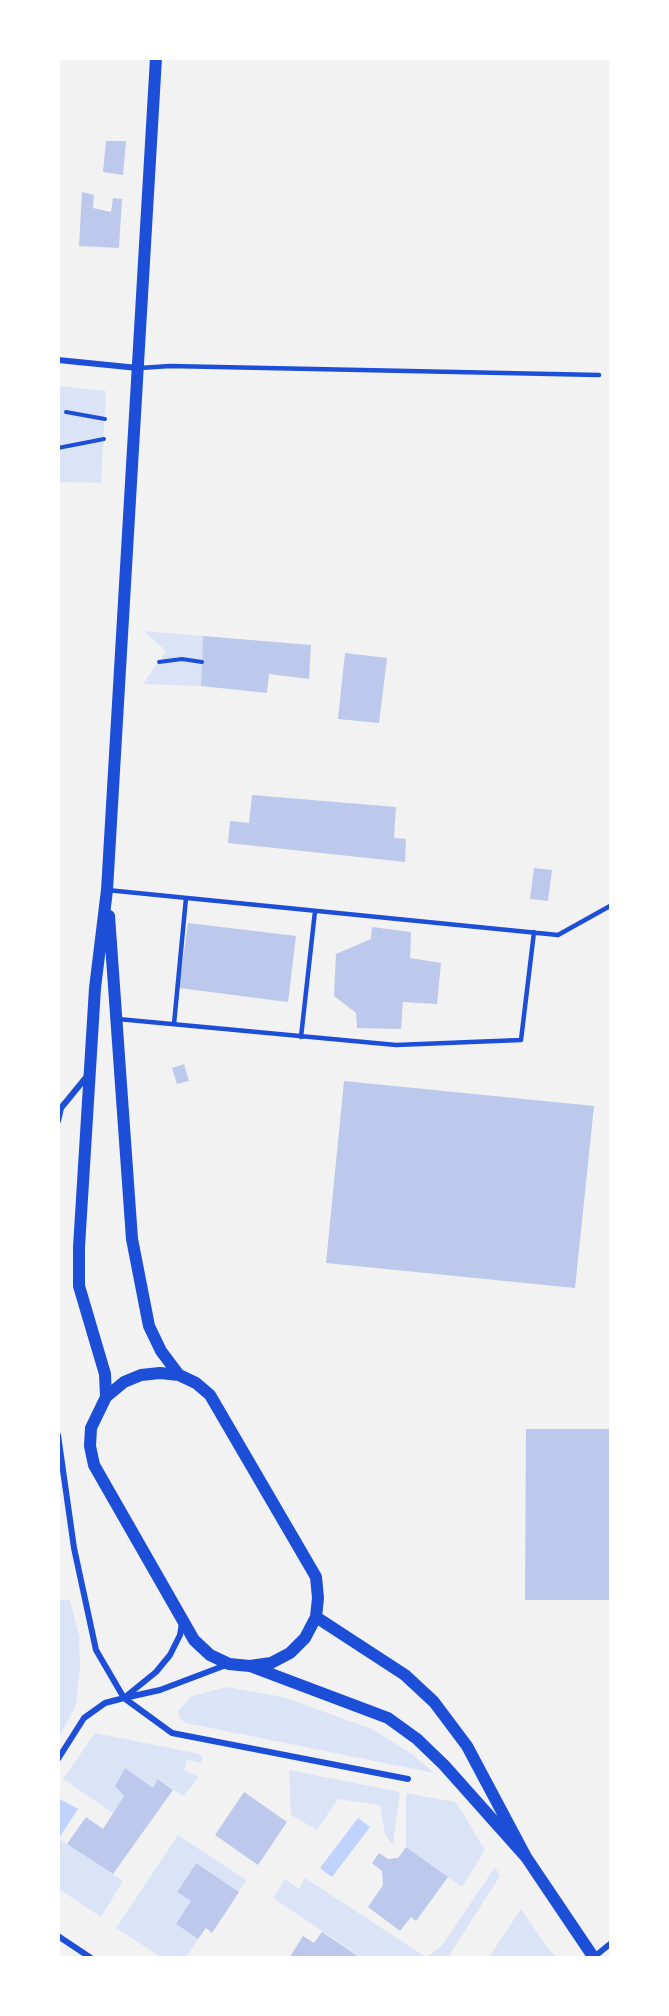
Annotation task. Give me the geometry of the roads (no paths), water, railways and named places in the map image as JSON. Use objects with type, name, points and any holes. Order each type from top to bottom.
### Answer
[{"type":"main road","points":[[106,1397],[105,1374],[79,1286],[79,1247],[95,988],[107,891],[156,58]]},
{"type":"main road","points":[[107,891],[132,1239],[149,1326],[161,1351],[179,1375]]},
{"type":"main road","points":[[160,1372],[179,1375],[196,1383],[210,1395],[315,1577],[318,1598],[316,1617],[305,1638],[290,1653],[271,1663],[250,1666],[229,1664],[210,1654],[194,1640],[94,1465],[90,1446],[92,1428],[106,1397],[124,1382],[141,1375],[160,1372]]},
{"type":"main road","points":[[316,1617],[405,1675],[434,1702],[467,1746],[526,1857],[594,1957]]},
{"type":"main road","points":[[250,1666],[388,1718],[417,1739],[444,1765],[526,1857]]},
{"type":"street","points":[[58,360],[138,368]]},
{"type":"street","points":[[58,1121],[61,1108],[90,1072]]},
{"type":"street","points":[[58,1435],[74,1548],[96,1650],[123,1698],[172,1733],[408,1779]]},
{"type":"street","points":[[123,1698],[156,1672],[170,1655],[180,1635],[183,1620]]},
{"type":"street","points":[[58,1759],[84,1718],[105,1703],[160,1690],[229,1664]]},
{"type":"street","points":[[58,1936],[91,1958]]},
{"type":"street","points":[[594,1957],[610,1944]]},
{"type":"lane","points":[[138,368],[170,366],[599,375]]},
{"type":"lane","points":[[107,891],[558,934],[610,906]]},
{"type":"lane","points":[[174,1024],[186,898]]},
{"type":"lane","points":[[302,1036],[315,911]]},
{"type":"lane","points":[[118,1019],[396,1045],[522,1040],[534,932]]},
{"type":"water","points":[[58,1798],[78,1809],[59,1838],[58,1838]]},
{"type":"water","points":[[358,1818],[370,1827],[332,1877],[320,1868]]}]
